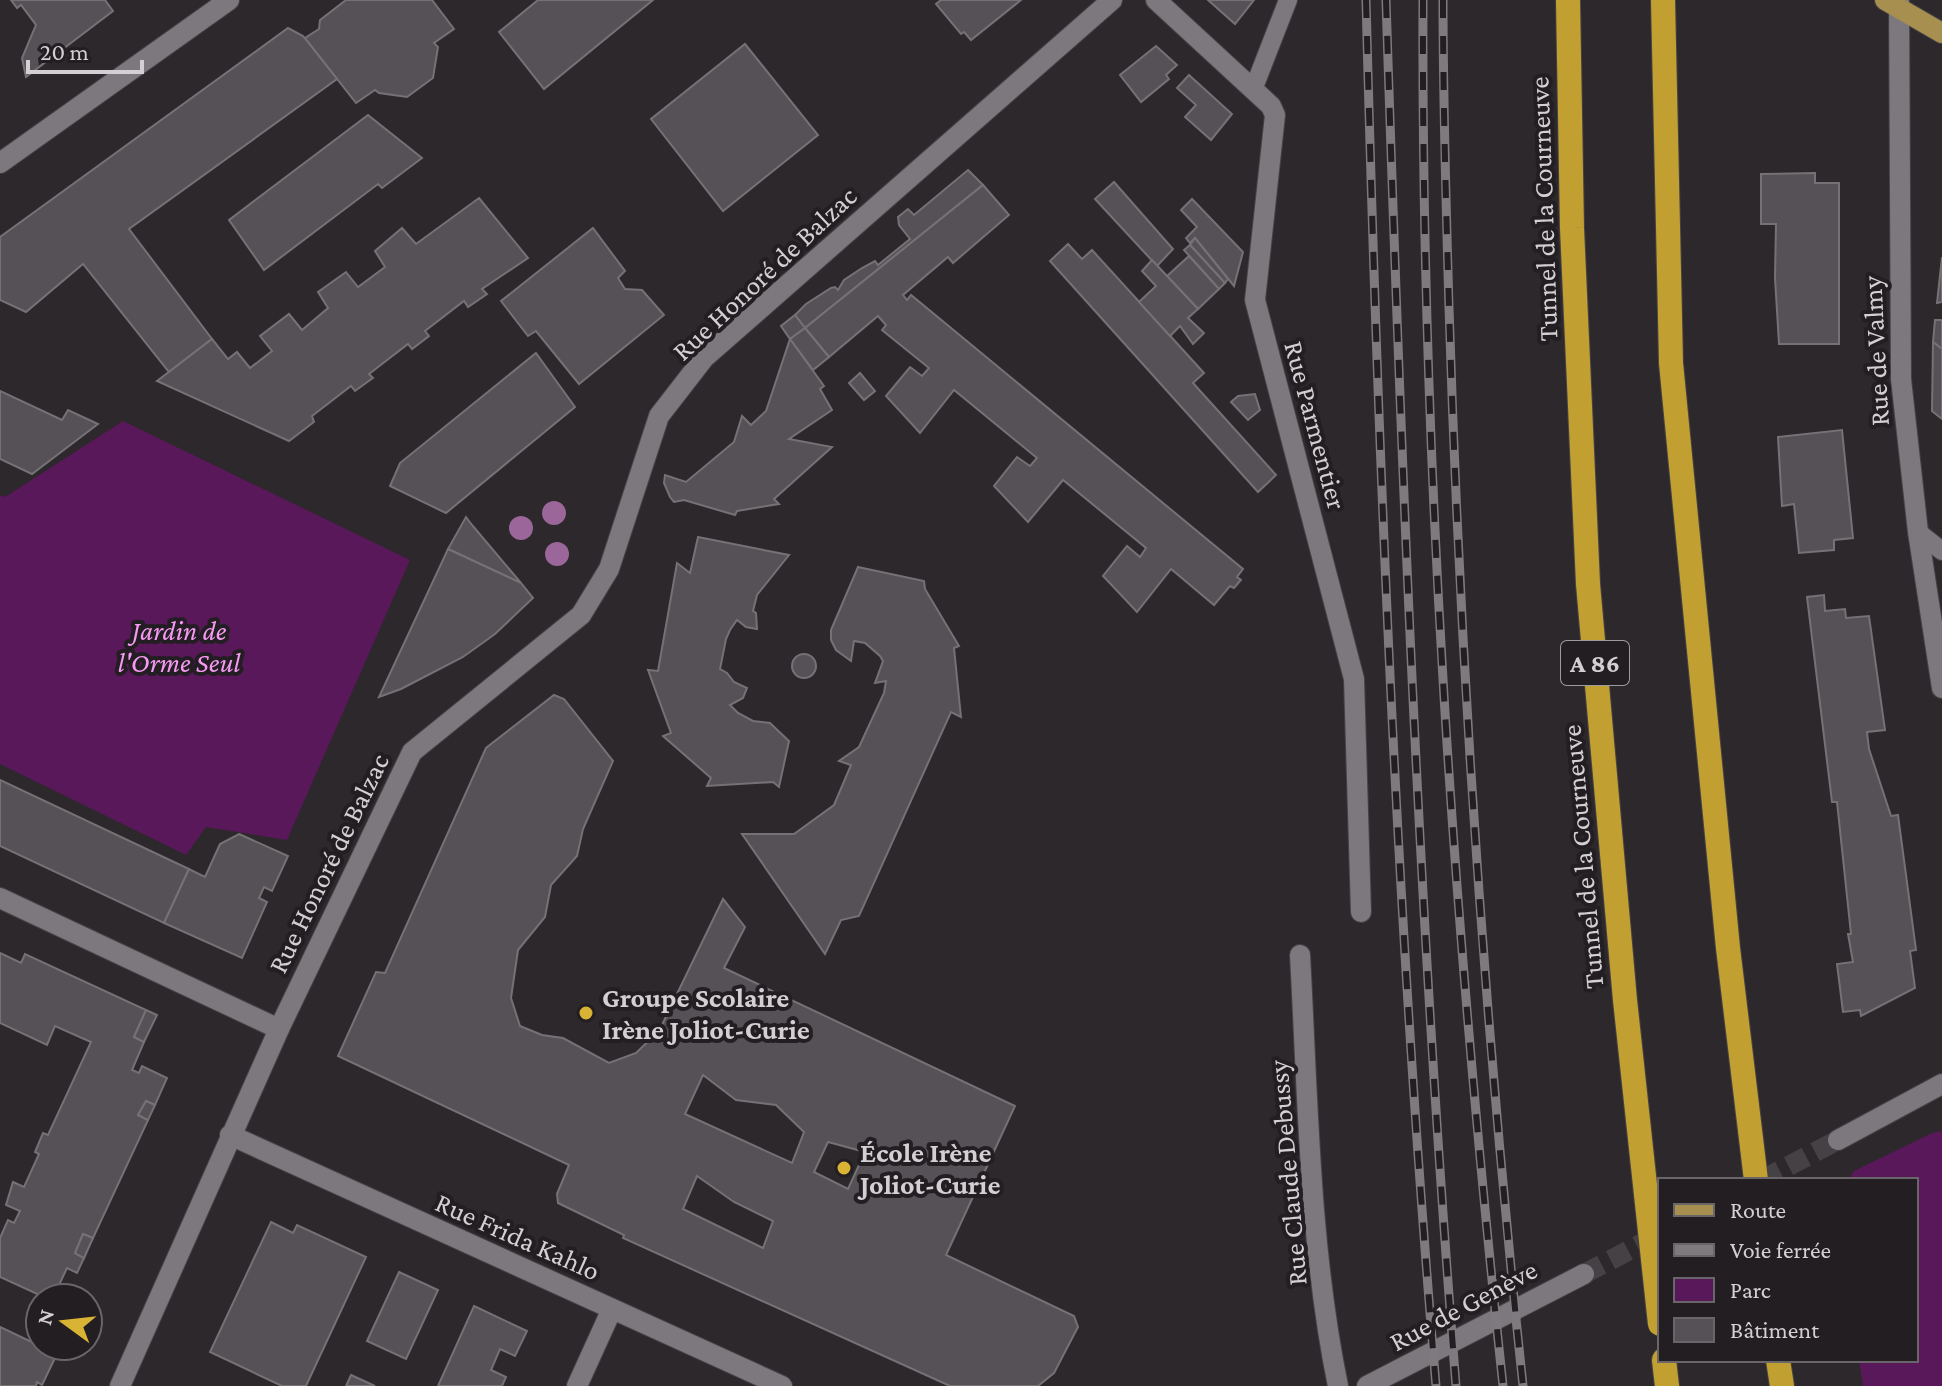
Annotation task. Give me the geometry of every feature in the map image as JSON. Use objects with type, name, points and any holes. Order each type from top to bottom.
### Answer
[{"type":"highway","name":"Tunnel de la Courneuve","points":[[1568,0],[1572,228],[1588,584],[1625,1000],[1658,1305]]},
{"type":"highway","points":[[1663,0],[1671,363],[1728,948],[1756,1178]]},
{"type":"highway","points":[[1664,1362],[1667,1386]]},
{"type":"highway","points":[[1778,1362],[1782,1386]]},
{"type":"main road","points":[[1895,3],[1942,33]]},
{"type":"street","points":[[0,163],[229,0]]},
{"type":"street","name":"Rue Honoré de Balzac","points":[[120,1386],[230,1135],[412,752],[581,615],[609,569],[659,416],[704,358],[1112,0]]},
{"type":"street","name":"Rue Parmentier","points":[[1156,0],[1271,106],[1275,115],[1255,300],[1354,679],[1361,912]]},
{"type":"street","name":"Rue de Valmy","points":[[1895,3],[1901,379],[1918,532],[1942,688]]},
{"type":"street","points":[[0,898],[279,1029]]},
{"type":"street","name":"Rue Claude Debussy","points":[[1300,955],[1314,1206],[1338,1386]]},
{"type":"street","points":[[1838,1140],[1942,1084]]},
{"type":"street","name":"Rue Frida Kahlo","points":[[230,1135],[782,1386]]},
{"type":"street","name":"Rue de Genève","points":[[1367,1386],[1584,1274]]},
{"type":"street","points":[[577,1386],[612,1309]]},
{"type":"lane","points":[[1253,90],[1288,0]]},
{"type":"lane","points":[[1918,532],[1942,551]]},
{"type":"green space","name":"Jardin de l'Orme Seul","points":[[123,421],[410,560],[287,840],[206,827],[186,855],[0,764],[0,495],[5,497]]},
{"type":"green space","points":[[1942,1131],[1942,1386],[1863,1386],[1859,1362],[1918,1362],[1918,1178],[1849,1178],[1854,1171]]},
{"type":"building","points":[[11,0],[105,0],[113,11],[26,77],[22,58],[36,25],[21,5],[17,8]]},
{"type":"building","points":[[346,0],[432,0],[454,29],[434,43],[438,47],[433,78],[407,97],[375,90],[356,103],[305,38],[319,29],[320,20]]},
{"type":"building","points":[[538,0],[653,0],[544,89],[499,32]]},
{"type":"building","points":[[941,0],[1021,0],[971,40],[964,32],[961,34],[936,4]]},
{"type":"building","points":[[1208,0],[1254,0],[1235,24]]},
{"type":"building","points":[[288,28],[303,36],[337,79],[129,229],[212,339],[169,372],[83,264],[26,312],[0,300],[0,237]]},
{"type":"building","points":[[745,44],[818,135],[723,211],[651,119]]},
{"type":"building","points":[[1156,46],[1177,65],[1166,75],[1169,79],[1141,102],[1120,75]]},
{"type":"building","points":[[1189,75],[1232,114],[1211,140],[1185,117],[1196,105],[1177,88]]},
{"type":"building","points":[[368,115],[422,158],[382,188],[378,184],[264,270],[229,220]]},
{"type":"building","points":[[968,170],[983,185],[805,328],[795,315],[806,304],[831,288],[838,290],[844,280],[862,268],[875,261],[878,265],[910,239],[899,225],[898,217],[908,209],[914,215]]},
{"type":"building","points":[[1815,173],[1815,183],[1839,183],[1839,344],[1779,344],[1776,224],[1761,224],[1761,174]]},
{"type":"building","points":[[1114,182],[1173,249],[1157,266],[1095,199]]},
{"type":"building","points":[[983,185],[1009,215],[953,263],[948,257],[903,295],[907,300],[911,295],[1243,569],[1237,577],[1241,580],[1234,588],[1230,586],[1214,605],[1171,569],[1137,612],[1103,576],[1127,546],[1140,557],[1146,548],[1063,480],[1028,522],[994,486],[1017,457],[1030,466],[1037,458],[954,390],[920,433],[886,396],[910,367],[922,376],[929,368],[882,330],[886,325],[878,316],[829,357],[805,328]]},
{"type":"building","points":[[479,198],[528,258],[482,289],[487,294],[468,307],[464,301],[425,331],[429,336],[412,349],[408,344],[369,374],[373,378],[355,391],[351,386],[312,416],[314,422],[289,441],[157,381],[212,339],[228,359],[237,352],[250,368],[272,351],[260,336],[289,314],[302,330],[328,308],[318,292],[346,272],[358,287],[385,267],[375,251],[402,228],[416,244]]},
{"type":"building","points":[[1192,199],[1243,252],[1234,286],[1195,238],[1190,243],[1186,238],[1197,227],[1181,210]]},
{"type":"building","points":[[593,228],[625,271],[618,278],[625,289],[642,290],[664,315],[579,384],[536,331],[528,336],[501,301]]},
{"type":"building","points":[[1195,238],[1228,279],[1225,283],[1190,245]]},
{"type":"building","points":[[1068,244],[1082,259],[1092,250],[1204,373],[1193,383],[1276,475],[1258,492],[1050,261]]},
{"type":"building","points":[[1190,245],[1225,283],[1219,289],[1184,250]]},
{"type":"building","points":[[1189,256],[1219,289],[1198,309],[1167,276]]},
{"type":"building","points":[[1942,257],[1942,302],[1937,303]]},
{"type":"building","points":[[1152,260],[1198,309],[1188,318],[1204,333],[1193,344],[1180,326],[1170,336],[1139,302],[1156,286],[1142,271]]},
{"type":"building","points":[[795,315],[805,328],[790,339],[781,326]]},
{"type":"building","points":[[1935,320],[1942,320],[1942,349],[1933,342]]},
{"type":"building","points":[[805,328],[829,357],[813,370],[790,339]]},
{"type":"building","points":[[790,339],[824,386],[820,389],[832,410],[789,439],[832,447],[774,499],[779,504],[737,511],[735,515],[684,500],[674,502],[664,483],[665,475],[686,482],[734,442],[742,416],[751,425],[766,411]]},
{"type":"building","points":[[1933,342],[1942,349],[1942,419],[1932,411]]},
{"type":"building","points":[[536,353],[575,407],[446,513],[390,486],[400,463]]},
{"type":"building","points":[[860,373],[875,391],[864,400],[849,383]]},
{"type":"building","points":[[0,391],[62,420],[68,410],[98,424],[32,474],[0,459]]},
{"type":"building","points":[[1255,394],[1260,410],[1248,420],[1231,402],[1238,396]]},
{"type":"building","points":[[1842,430],[1853,538],[1834,540],[1834,550],[1799,553],[1794,504],[1782,506],[1778,437]]},
{"type":"building","points":[[466,517],[472,525],[521,583],[448,549]]},
{"type":"building","points":[[698,537],[789,555],[757,595],[753,611],[756,613],[757,629],[746,627],[737,620],[730,630],[720,669],[734,682],[747,688],[743,698],[730,705],[753,721],[770,723],[789,741],[779,787],[773,782],[707,786],[711,778],[663,736],[671,733],[648,670],[658,671],[677,563],[690,573]]},
{"type":"building","points":[[448,549],[521,583],[533,598],[495,634],[463,657],[379,697]]},
{"type":"building","points":[[858,567],[924,581],[925,589],[959,646],[954,648],[961,717],[951,712],[859,916],[841,920],[825,954],[742,834],[794,834],[834,805],[851,765],[839,761],[859,747],[884,693],[886,681],[875,683],[883,661],[880,656],[865,643],[854,641],[851,661],[836,650],[831,640],[831,630]]},
{"type":"building","points":[[1824,595],[1825,611],[1845,609],[1846,618],[1869,616],[1885,730],[1867,732],[1869,749],[1891,816],[1898,815],[1916,950],[1910,951],[1915,988],[1861,1016],[1860,1010],[1843,1012],[1837,964],[1853,962],[1848,934],[1851,934],[1837,802],[1832,802],[1807,597]]},
{"type":"building","points":[[804,654],[813,657],[816,666],[813,675],[804,678],[795,675],[792,666],[795,657]]},
{"type":"building","points":[[554,695],[564,699],[613,761],[583,829],[577,856],[551,885],[545,917],[518,950],[511,998],[520,1026],[542,1035],[563,1038],[609,1063],[636,1053],[659,1031],[723,899],[745,927],[724,968],[1015,1106],[946,1255],[1074,1316],[1078,1327],[1054,1373],[1038,1386],[950,1386],[623,1238],[624,1235],[558,1203],[557,1194],[569,1165],[338,1056],[376,972],[385,973],[486,748]],"holes":[[[703,1075],[736,1100],[776,1105],[804,1132],[792,1163],[685,1114]],[[828,1142],[865,1152],[848,1189],[814,1172]],[[697,1176],[734,1202],[773,1221],[763,1248],[683,1209]]]},
{"type":"building","points":[[0,780],[189,869],[164,923],[0,846]]},
{"type":"building","points":[[239,834],[288,856],[272,891],[264,887],[259,898],[267,902],[242,958],[164,923],[189,869],[205,877],[220,844]]},
{"type":"building","points":[[0,953],[21,963],[25,954],[146,1010],[134,1037],[144,1042],[132,1070],[139,1073],[142,1066],[167,1078],[155,1105],[146,1101],[138,1115],[148,1120],[93,1238],[83,1234],[75,1253],[84,1258],[77,1273],[67,1268],[60,1282],[24,1282],[24,1288],[0,1277],[0,1238],[8,1220],[14,1223],[20,1211],[6,1205],[13,1182],[24,1187],[39,1154],[35,1152],[43,1133],[48,1135],[91,1042],[55,1026],[47,1045],[0,1023]]},
{"type":"building","points":[[146,1010],[157,1015],[144,1042],[134,1037]]},
{"type":"building","points":[[146,1101],[155,1105],[148,1120],[138,1115]]},
{"type":"building","points":[[271,1222],[293,1233],[297,1225],[366,1257],[306,1386],[282,1386],[210,1352]]},
{"type":"building","points":[[83,1234],[93,1238],[84,1258],[75,1253]]},
{"type":"building","points":[[399,1272],[438,1290],[406,1359],[367,1341]]},
{"type":"building","points":[[474,1306],[527,1331],[515,1356],[500,1349],[491,1370],[506,1377],[502,1386],[438,1386]]},
{"type":"building","points":[[0,1327],[24,1338],[24,1362],[53,1362],[42,1385],[37,1382],[36,1386],[0,1386]]},
{"type":"building","points":[[351,1375],[375,1386],[346,1386]]},
{"type":"tunnel","points":[[1766,1178],[1838,1140]]},
{"type":"tunnel","points":[[1584,1274],[1658,1235]]},
{"type":"railway","points":[[1366,0],[1391,693],[1410,1040],[1436,1386]]},
{"type":"railway","points":[[1386,0],[1413,693],[1432,1040],[1456,1386]]},
{"type":"railway","points":[[1423,0],[1428,347],[1444,694],[1470,1040],[1503,1386]]},
{"type":"railway","points":[[1443,0],[1449,307],[1467,712],[1497,1117],[1523,1386]]},
{"type":"place","name":"Groupe Scolaire Irène Joliot-Curie","points":[[586,1013]]},
{"type":"place","name":"École Irène Joliot-Curie","points":[[844,1168]]}]
